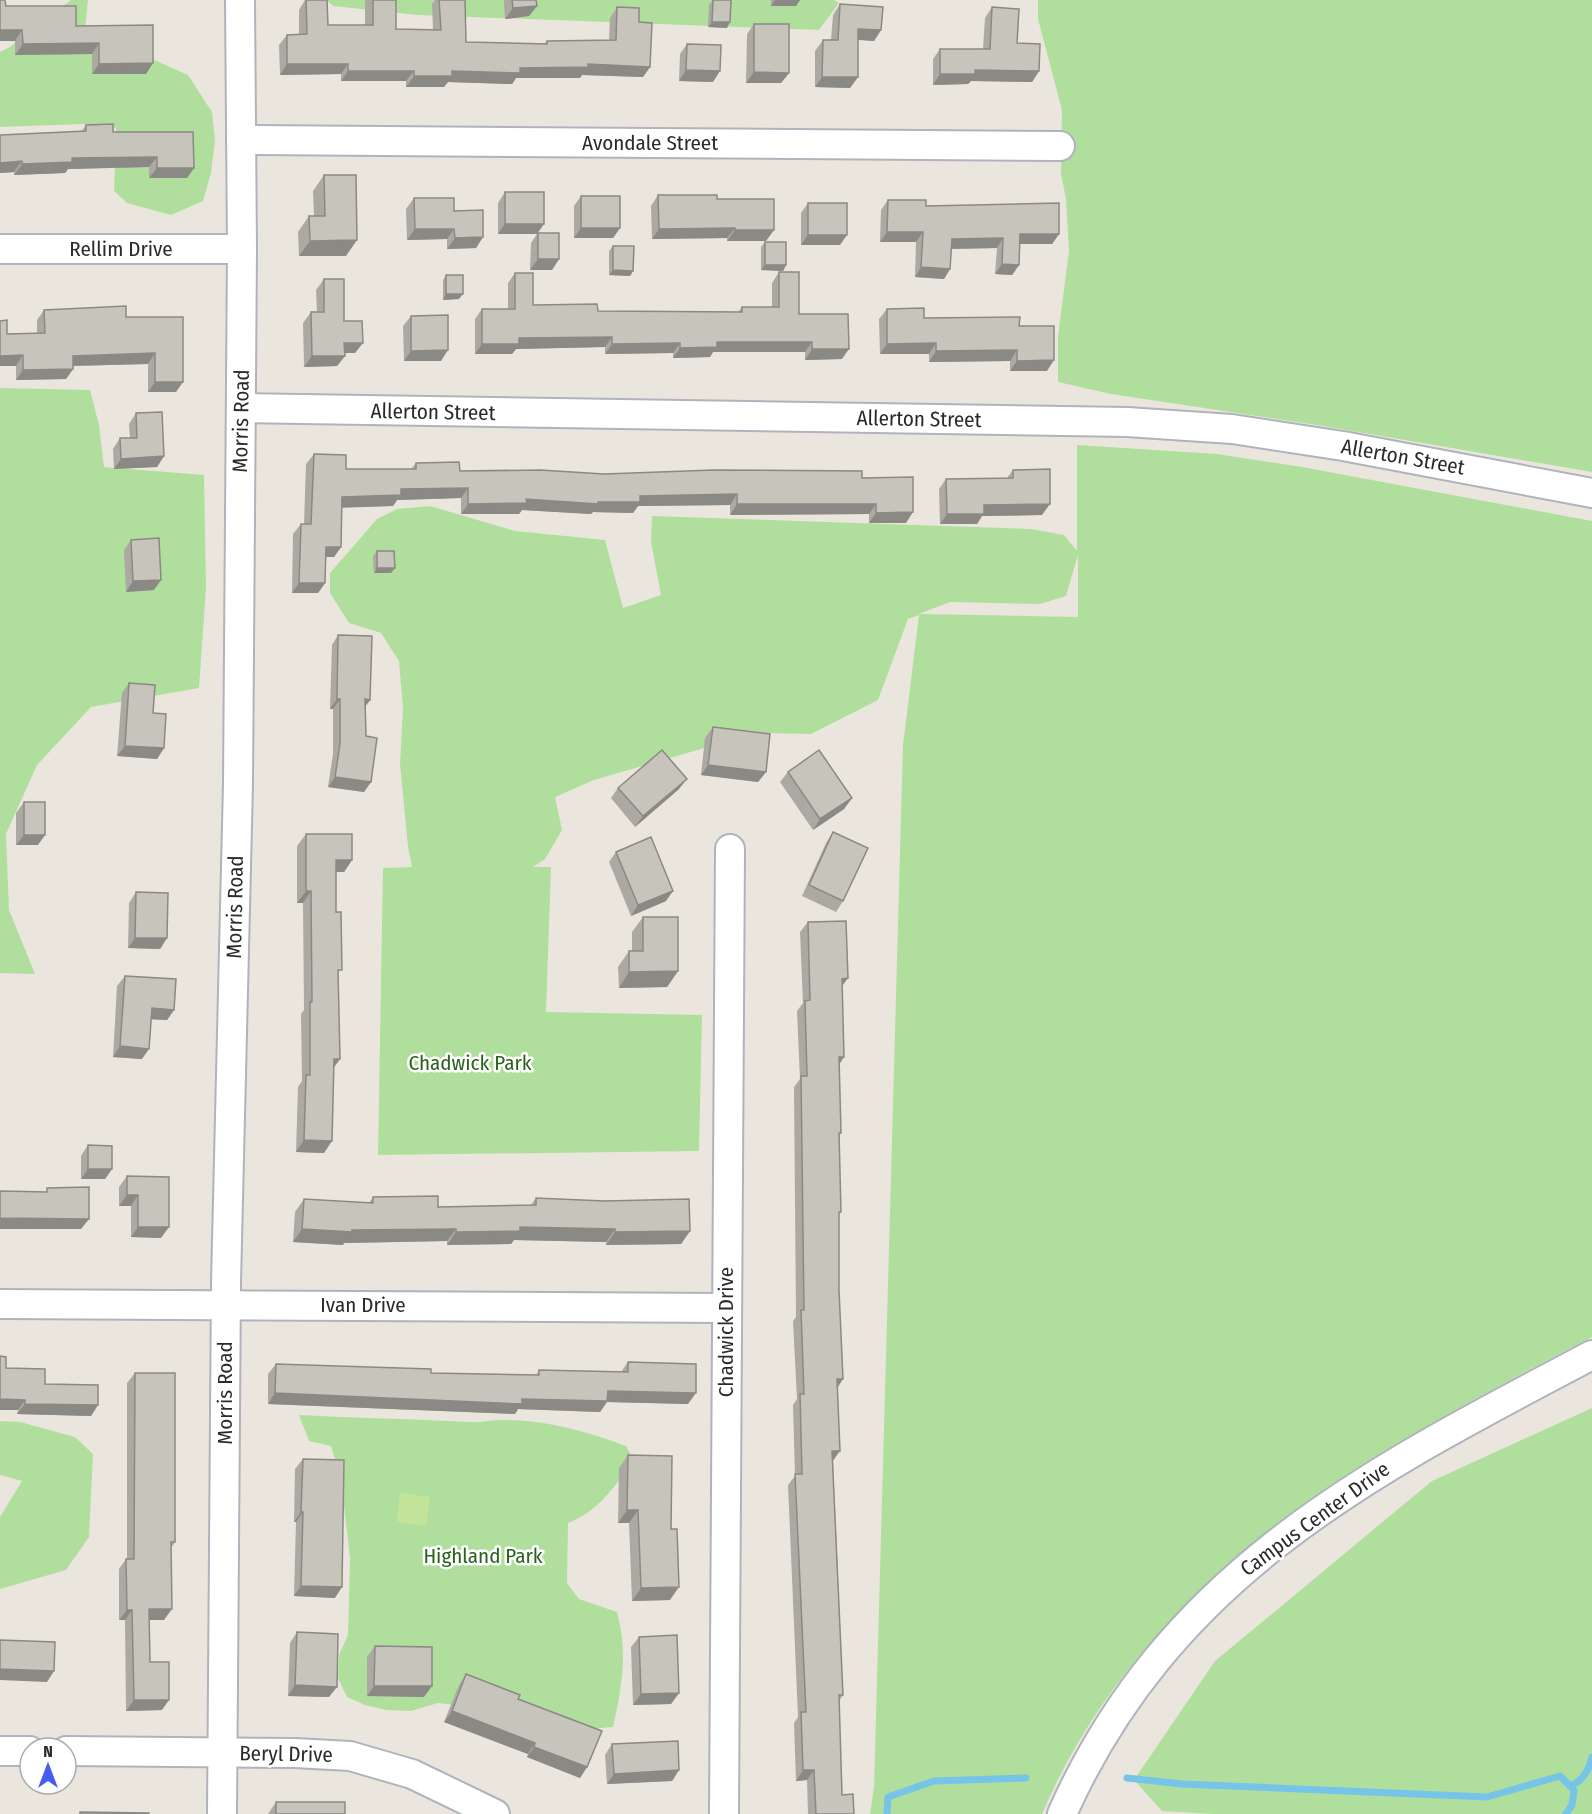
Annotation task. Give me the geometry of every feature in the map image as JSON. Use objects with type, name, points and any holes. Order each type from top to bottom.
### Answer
[{"type":"street","name":"Morris Road","points":[[222,1814],[225,1305],[238,783],[242,249],[240,0]]},
{"type":"street","name":"Avondale Street","points":[[241,140],[1060,146]]},
{"type":"street","name":"Rellim Drive","points":[[0,249],[242,249]]},
{"type":"street","name":"Allerton Street","points":[[241,408],[1127,422],[1232,429],[1343,446],[1592,493]]},
{"type":"street","name":"Chadwick Drive","points":[[724,1814],[725,1308],[730,849]]},
{"type":"street","name":"Ivan Drive","points":[[0,1304],[725,1308]]},
{"type":"street","name":"Campus Center Drive","points":[[1062,1814],[1092,1753],[1129,1695],[1185,1627],[1248,1565],[1333,1501],[1392,1464],[1592,1355]]},
{"type":"street","points":[[0,1750],[18,1751]]},
{"type":"street","name":"Beryl Drive","points":[[78,1751],[325,1753],[379,1763],[412,1774],[495,1814]]},
{"type":"green space","points":[[71,0],[88,0],[85,29],[188,75],[212,112],[215,140],[211,173],[203,201],[171,215],[127,203],[114,191],[116,128],[81,124],[0,127],[0,52],[10,47]]},
{"type":"green space","points":[[326,0],[834,0],[839,3],[819,30],[418,15],[333,6]]},
{"type":"green space","points":[[1038,0],[1592,0],[1592,472],[1323,426],[1111,394],[1058,382],[1058,336],[1069,251],[1066,199],[1061,174],[1062,110],[1038,19]]},
{"type":"green space","points":[[0,388],[90,390],[99,425],[104,467],[204,475],[206,588],[199,688],[91,707],[37,765],[6,834],[9,910],[35,974],[0,973]]},
{"type":"green space","name":"Chadwick Park","points":[[1077,445],[1217,454],[1302,467],[1592,521],[1592,1337],[1428,1426],[1349,1475],[1273,1529],[1203,1588],[1140,1655],[1086,1730],[1042,1814],[870,1814],[874,1787],[903,745],[919,615],[908,619],[878,700],[811,734],[756,733],[594,780],[555,797],[562,830],[545,859],[533,867],[551,867],[546,1012],[702,1015],[699,1151],[378,1155],[383,868],[412,867],[400,764],[403,708],[399,661],[381,633],[349,623],[330,593],[330,573],[377,519],[397,509],[430,506],[515,531],[605,540],[623,608],[661,595],[651,542],[652,516],[1032,529],[1064,535],[1077,551]],"holes":[[[1078,555],[1078,617],[919,614],[950,602],[1040,604],[1066,596]]]},
{"type":"green space","points":[[1592,1408],[1592,1814],[1213,1814],[1162,1811],[1134,1780],[1215,1661],[1432,1481]]},
{"type":"green space","name":"Highland Park","points":[[299,1415],[474,1422],[525,1421],[569,1428],[626,1446],[634,1460],[620,1479],[597,1505],[568,1523],[567,1583],[579,1599],[617,1612],[623,1655],[619,1698],[613,1727],[589,1729],[532,1714],[438,1703],[411,1711],[386,1710],[365,1705],[347,1697],[338,1678],[339,1655],[348,1635],[350,1558],[341,1480],[331,1446],[309,1441]]},
{"type":"green space","points":[[0,1421],[20,1422],[75,1437],[93,1454],[89,1537],[66,1570],[0,1589],[0,1517],[22,1481],[0,1475]]},
{"type":"green space","points":[[400,1493],[430,1497],[426,1526],[397,1522]]},
{"type":"building","points":[[0,0],[5,0],[6,6],[76,6],[76,26],[153,25],[153,63],[99,64],[99,43],[23,44],[22,30],[0,30]]},
{"type":"building","points":[[306,0],[327,0],[328,25],[373,25],[373,0],[396,0],[396,29],[441,30],[439,0],[465,0],[466,42],[547,44],[547,41],[616,40],[617,7],[639,8],[639,22],[652,23],[650,67],[588,64],[588,67],[520,68],[520,73],[452,71],[452,76],[414,76],[414,71],[348,71],[348,64],[287,64],[287,35],[307,34]]},
{"type":"building","points":[[512,0],[536,0],[537,6],[513,8]]},
{"type":"building","points":[[713,0],[731,0],[730,22],[712,22]]},
{"type":"building","points":[[840,4],[883,7],[881,30],[858,29],[858,77],[822,77],[823,40],[838,40]]},
{"type":"building","points":[[992,7],[1019,9],[1017,43],[1040,44],[1039,71],[975,70],[975,74],[940,74],[940,49],[990,49]]},
{"type":"building","points":[[754,24],[789,24],[789,73],[754,72]]},
{"type":"building","points":[[687,44],[721,45],[720,71],[686,70]]},
{"type":"building","points":[[113,124],[113,132],[193,132],[194,168],[157,168],[157,157],[72,158],[72,162],[0,163],[0,135],[86,131],[86,125]]},
{"type":"building","points":[[324,175],[356,175],[357,240],[310,241],[309,216],[325,216]]},
{"type":"building","points":[[505,192],[544,192],[544,224],[505,224]]},
{"type":"building","points":[[658,195],[717,195],[717,199],[774,199],[774,230],[659,229]]},
{"type":"building","points":[[581,196],[620,196],[620,228],[581,228]]},
{"type":"building","points":[[414,198],[454,198],[454,211],[483,210],[483,237],[455,238],[454,229],[415,229]]},
{"type":"building","points":[[888,200],[926,200],[926,206],[1059,203],[1059,234],[1020,234],[1019,265],[1002,264],[1003,238],[952,239],[950,269],[921,267],[923,232],[887,232]]},
{"type":"building","points":[[808,203],[847,203],[847,235],[808,235]]},
{"type":"building","points":[[538,233],[559,233],[559,259],[538,259]]},
{"type":"building","points":[[765,242],[786,242],[786,265],[765,265]]},
{"type":"building","points":[[613,246],[634,246],[633,271],[613,270]]},
{"type":"building","points":[[779,272],[799,272],[799,314],[848,314],[849,349],[812,349],[812,342],[717,342],[717,347],[680,348],[680,343],[612,344],[612,337],[519,338],[519,344],[482,344],[482,309],[515,309],[515,273],[533,273],[533,305],[597,304],[598,311],[742,312],[742,307],[779,307]]},
{"type":"building","points":[[446,275],[463,275],[463,294],[446,294]]},
{"type":"building","points":[[324,279],[344,279],[344,321],[362,321],[363,343],[344,343],[345,356],[312,356],[311,312],[324,312]]},
{"type":"building","points":[[126,306],[126,317],[183,317],[183,382],[155,382],[155,353],[73,356],[73,369],[23,370],[23,355],[0,356],[0,321],[7,320],[7,334],[45,333],[44,310]]},
{"type":"building","points":[[924,308],[924,318],[1020,317],[1019,326],[1054,326],[1054,360],[1017,361],[1017,350],[936,351],[936,343],[887,344],[887,309]]},
{"type":"building","points":[[448,315],[448,350],[411,351],[411,316]]},
{"type":"building","points":[[162,412],[164,456],[121,459],[120,438],[137,438],[136,413]]},
{"type":"building","points":[[314,454],[346,455],[346,469],[416,469],[416,463],[459,462],[460,471],[540,470],[604,474],[714,470],[862,471],[862,478],[913,477],[913,512],[876,513],[876,504],[737,504],[737,494],[640,496],[640,502],[598,502],[598,504],[526,499],[527,503],[468,504],[468,488],[401,489],[401,495],[342,497],[341,547],[326,547],[325,583],[299,583],[301,524],[311,524]]},
{"type":"building","points":[[1050,469],[1050,504],[984,505],[984,514],[947,514],[946,479],[1013,478],[1013,470]]},
{"type":"building","points":[[159,538],[161,580],[133,581],[131,540]]},
{"type":"building","points":[[377,551],[394,551],[395,568],[377,568]]},
{"type":"building","points":[[338,635],[372,636],[370,700],[365,699],[366,736],[377,738],[371,782],[335,777],[340,744],[340,699],[337,699]]},
{"type":"building","points":[[129,683],[155,685],[153,713],[166,714],[164,748],[125,746]]},
{"type":"building","points":[[713,727],[770,734],[766,772],[708,765]]},
{"type":"building","points":[[662,750],[687,779],[643,816],[618,788]]},
{"type":"building","points":[[819,750],[852,798],[820,819],[788,772]]},
{"type":"building","points":[[24,802],[45,802],[45,835],[24,835]]},
{"type":"building","points":[[833,832],[868,848],[843,901],[809,885]]},
{"type":"building","points":[[306,834],[352,834],[352,860],[336,860],[336,912],[341,912],[342,970],[338,970],[340,1059],[334,1059],[332,1141],[304,1140],[306,1075],[310,1075],[310,1002],[312,1002],[311,891],[306,891]]},
{"type":"building","points":[[651,837],[673,891],[638,905],[616,852]]},
{"type":"building","points":[[136,892],[168,893],[167,938],[135,938]]},
{"type":"building","points":[[643,917],[678,917],[678,971],[629,972],[629,951],[643,951]]},
{"type":"building","points":[[846,921],[848,978],[842,979],[844,1057],[839,1057],[841,1212],[839,1212],[839,1290],[843,1379],[837,1379],[840,1451],[832,1451],[843,1695],[839,1695],[842,1795],[853,1794],[854,1814],[816,1814],[814,1770],[803,1770],[801,1712],[806,1712],[795,1474],[802,1474],[800,1394],[804,1394],[801,1310],[804,1310],[801,1076],[807,1076],[805,1001],[810,1000],[808,922]]},
{"type":"building","points":[[125,976],[176,979],[174,1010],[152,1008],[149,1049],[120,1046]]},
{"type":"building","points":[[88,1145],[112,1146],[112,1169],[88,1169]]},
{"type":"building","points":[[127,1176],[169,1177],[169,1227],[138,1227],[138,1195],[127,1195]]},
{"type":"building","points":[[89,1187],[89,1219],[0,1218],[0,1191],[47,1192],[47,1188]]},
{"type":"building","points":[[438,1196],[438,1207],[536,1205],[536,1198],[605,1201],[689,1199],[690,1231],[615,1232],[615,1229],[520,1227],[520,1231],[456,1232],[456,1229],[352,1230],[352,1232],[302,1229],[304,1199],[373,1203],[373,1197]]},
{"type":"building","points":[[0,1356],[6,1357],[6,1368],[45,1369],[45,1384],[98,1385],[98,1405],[25,1404],[25,1400],[0,1399]]},
{"type":"building","points":[[628,1362],[696,1364],[696,1393],[608,1391],[607,1401],[522,1399],[522,1404],[275,1393],[276,1364],[431,1369],[431,1373],[539,1375],[539,1370],[628,1372]]},
{"type":"building","points":[[135,1373],[175,1373],[175,1542],[171,1542],[172,1609],[149,1609],[150,1662],[169,1662],[169,1700],[134,1700],[132,1610],[127,1610],[126,1559],[134,1559]]},
{"type":"building","points":[[628,1455],[672,1456],[671,1529],[677,1529],[679,1587],[641,1588],[638,1510],[627,1510]]},
{"type":"building","points":[[303,1459],[344,1460],[342,1587],[301,1586]]},
{"type":"building","points":[[297,1632],[338,1634],[337,1687],[295,1685]]},
{"type":"building","points":[[677,1635],[679,1693],[641,1694],[639,1637]]},
{"type":"building","points":[[0,1640],[55,1642],[54,1671],[0,1669]]},
{"type":"building","points":[[375,1646],[432,1647],[432,1686],[374,1686]]},
{"type":"building","points":[[466,1674],[520,1695],[518,1699],[602,1731],[587,1767],[534,1747],[535,1743],[452,1711]]},
{"type":"building","points":[[678,1741],[679,1770],[614,1774],[612,1744]]},
{"type":"building","points":[[276,1802],[345,1802],[345,1814],[276,1814]]},
{"type":"building","points":[[80,1812],[149,1813],[149,1814],[80,1814]]},
{"type":"waterway","points":[[1570,1786],[1585,1775],[1592,1757]]},
{"type":"waterway","points":[[1127,1778],[1182,1784],[1487,1797],[1560,1776],[1574,1790],[1572,1805],[1566,1814]]},
{"type":"waterway","points":[[887,1814],[888,1797],[934,1781],[1026,1778]]}]
